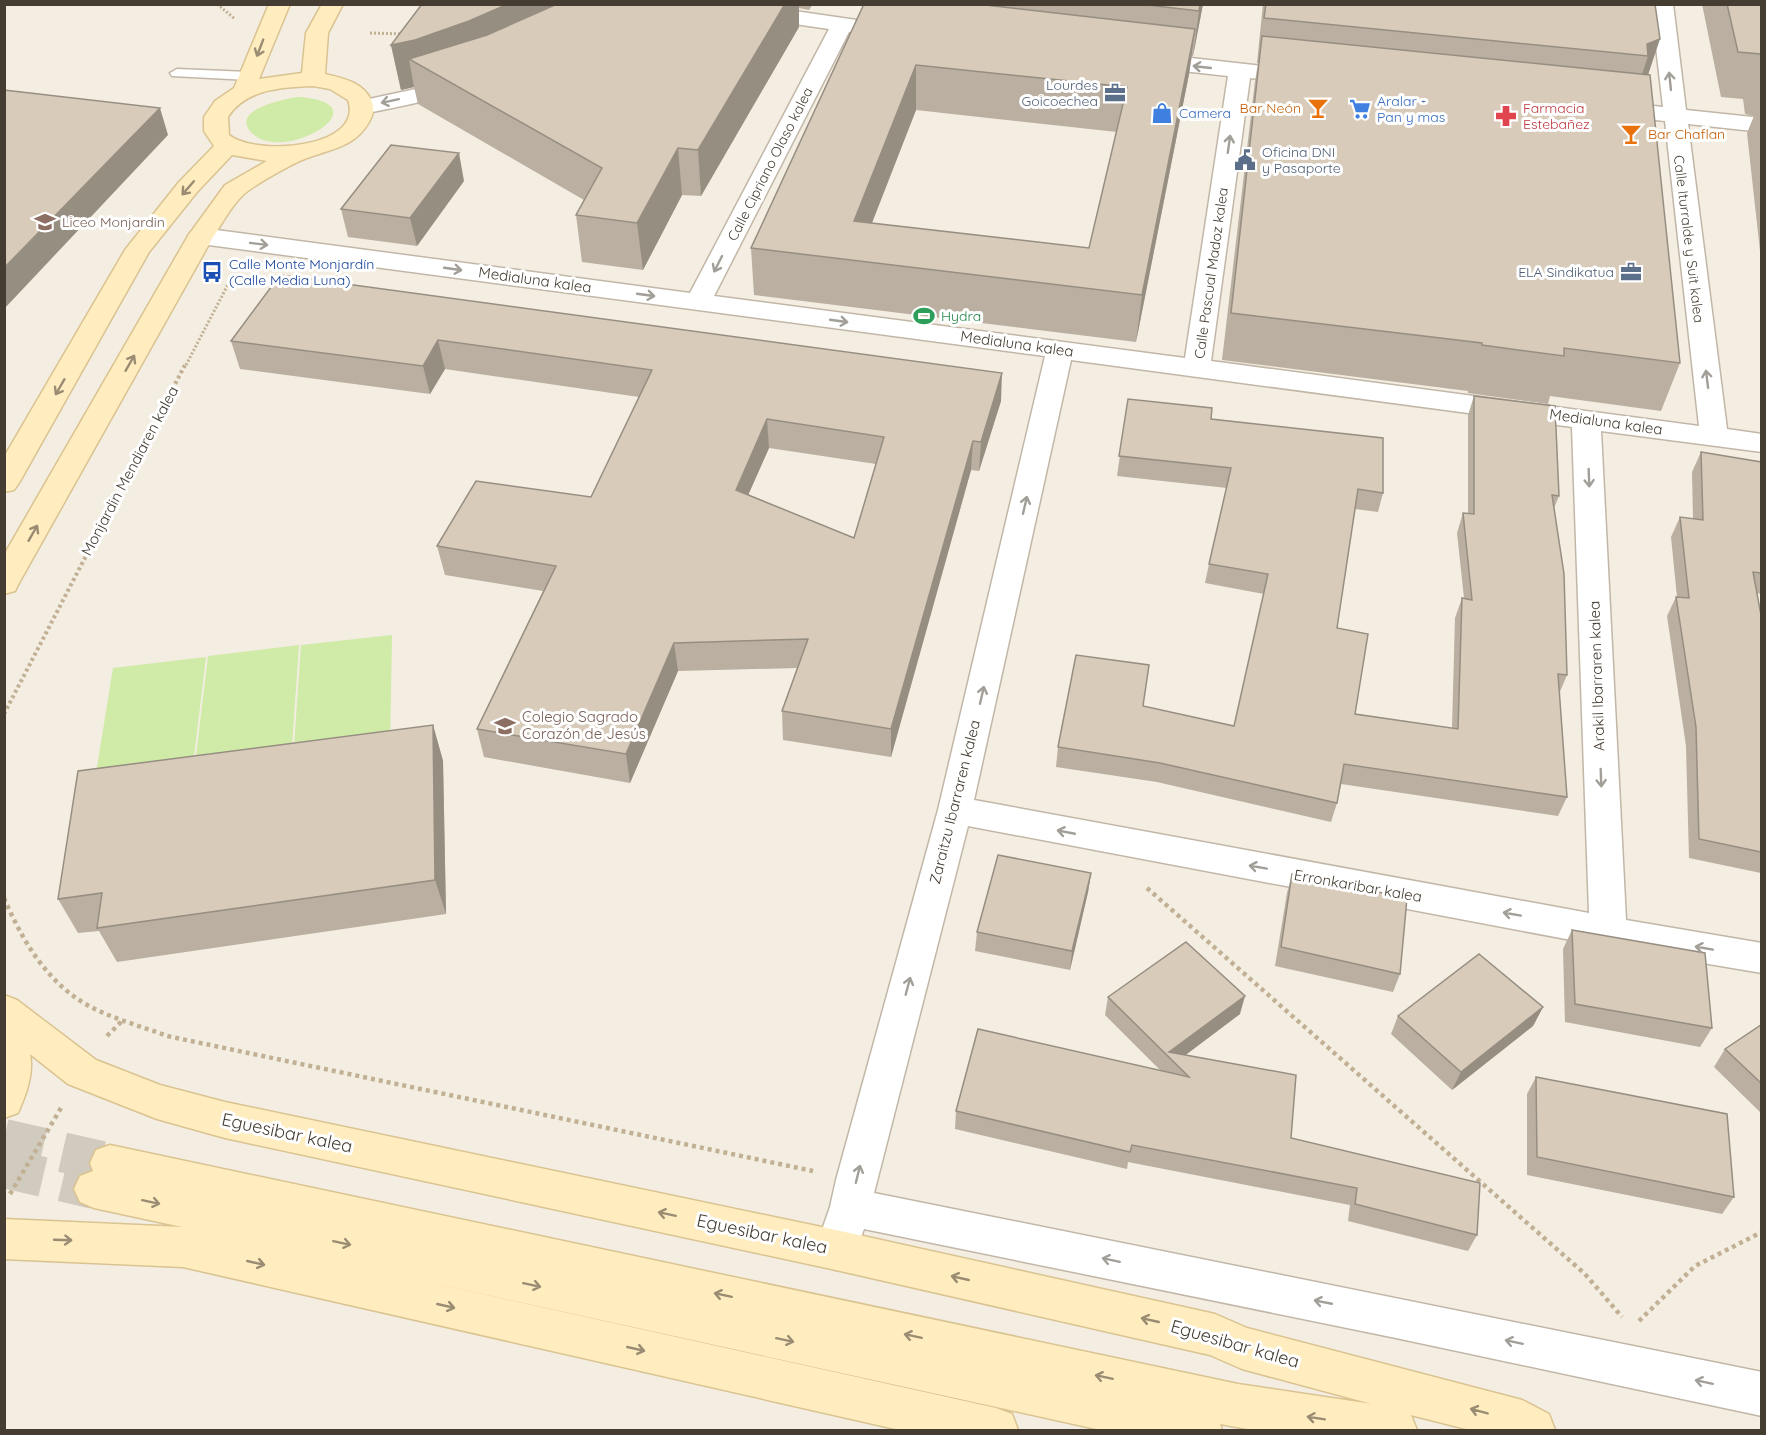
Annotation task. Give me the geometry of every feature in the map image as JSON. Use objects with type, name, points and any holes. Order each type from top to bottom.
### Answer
[{"type":"street","points":[[280,4],[246,84],[219,112],[214,123],[216,134],[228,145],[259,154],[299,152]]},
{"type":"street","points":[[313,80],[317,33],[333,4]]},
{"type":"street","points":[[697,4],[841,26],[923,35]]},
{"type":"street","name":"Calle Iturralde y Suit kalea","points":[[1662,4],[1714,437]]},
{"type":"street","name":"Calle Cipriano Olaso kalea","points":[[698,302],[841,26]]},
{"type":"street","points":[[1122,58],[1320,79]]},
{"type":"street","name":"Calle Pascual Madoz kalea","points":[[1197,368],[1240,71]]},
{"type":"street","points":[[363,107],[431,92],[475,76]]},
{"type":"street","points":[[4,584],[201,236],[234,190],[299,152],[339,138],[353,129],[361,118],[363,107],[358,97],[348,88],[332,82],[289,80],[265,85],[246,84]]},
{"type":"street","points":[[1583,105],[1761,125]]},
{"type":"street","points":[[4,483],[138,250],[188,187],[228,145]]},
{"type":"street","name":"Medialuna kalea","points":[[201,236],[1761,443]]},
{"type":"street","name":"Zaraitzu Ibarraren kalea","points":[[836,1250],[851,1207],[859,1169],[955,810],[1060,350]]},
{"type":"street","name":"Arakil Ibarraren kalea","points":[[1586,420],[1608,932]]},
{"type":"street","name":"Erronkaribar kalea","points":[[955,810],[1608,932],[1761,958]]},
{"type":"street","points":[[4,1101],[13,1066],[5,1012]]},
{"type":"street","name":"Eguesibar kalea","points":[[5,1012],[82,1072],[157,1102],[225,1120],[836,1250],[1215,1335],[1242,1348],[1522,1422],[1533,1431]]},
{"type":"street","points":[[1200,1431],[102,1176],[1238,1406],[1395,1431]]},
{"type":"street","points":[[851,1207],[1396,1317],[1761,1394]]},
{"type":"street","points":[[4,1239],[183,1247],[996,1431]]},
{"type":"lane","points":[[177,73],[246,84]]},
{"type":"path","points":[[217,4],[239,22]]},
{"type":"path","points":[[370,33],[403,34]]},
{"type":"path","name":"Monjardin Mendiaren kalea","points":[[4,714],[236,271],[276,246]]},
{"type":"path","points":[[1141,883],[1585,1274],[1625,1320]]},
{"type":"path","points":[[4,898],[31,948],[62,988],[88,1006],[167,1036],[814,1172]]},
{"type":"path","points":[[1632,1328],[1695,1266],[1761,1232]]},
{"type":"green space","points":[[298,97],[323,102],[333,110],[330,120],[319,130],[302,138],[283,142],[264,140],[250,131],[246,123],[254,111],[262,106]]},
{"type":"green space","points":[[392,635],[390,749],[293,761],[301,645]]},
{"type":"green space","points":[[299,645],[291,760],[194,773],[208,656]]},
{"type":"green space","points":[[206,657],[192,773],[94,786],[113,668]]},
{"type":"building","points":[[422,4],[508,4],[415,40],[391,45]]},
{"type":"building","points":[[557,4],[785,4],[698,150],[678,148],[637,223],[576,215],[602,168],[409,59],[487,35]]},
{"type":"building","points":[[864,4],[977,4],[1195,29],[1142,295],[751,248]],"holes":[[[916,65],[1127,87],[1089,248],[854,221]]]},
{"type":"building","points":[[1139,4],[1200,4],[1199,11]]},
{"type":"building","points":[[1266,4],[1655,4],[1660,39],[1647,44],[1648,56],[1264,18]]},
{"type":"building","points":[[1727,4],[1761,4],[1761,54],[1738,52]]},
{"type":"building","points":[[1262,36],[1650,75],[1680,363],[1564,348],[1564,356],[1482,345],[1482,343],[1231,313]]},
{"type":"building","points":[[4,90],[160,108],[4,268]]},
{"type":"building","points":[[391,145],[459,153],[410,218],[341,209]]},
{"type":"building","points":[[280,275],[1002,373],[981,442],[973,441],[891,729],[782,711],[808,639],[674,643],[626,754],[477,729],[556,566],[437,546],[476,481],[591,497],[652,370],[438,340],[423,366],[231,341]],"holes":[[[767,419],[884,437],[854,538],[736,490]]]},
{"type":"building","points":[[1474,396],[1555,406],[1559,496],[1552,495],[1564,574],[1567,675],[1558,674],[1567,797],[1344,764],[1337,803],[1160,763],[1058,747],[1076,655],[1149,665],[1143,706],[1234,726],[1268,574],[1209,564],[1231,468],[1119,456],[1128,399],[1212,408],[1211,419],[1383,438],[1383,493],[1358,489],[1337,628],[1368,634],[1355,714],[1458,729],[1462,598],[1472,600],[1463,513],[1474,514]]},
{"type":"building","points":[[1701,452],[1761,462],[1761,573],[1753,572],[1761,615],[1761,852],[1699,839],[1696,727],[1676,597],[1689,598],[1680,517],[1703,520]]},
{"type":"building","points":[[433,725],[435,880],[97,928],[102,893],[58,899],[78,771]]},
{"type":"building","points":[[998,855],[1091,873],[1072,951],[977,932]]},
{"type":"building","points":[[1292,874],[1407,898],[1400,974],[1281,947]]},
{"type":"building","points":[[1572,930],[1705,953],[1712,1028],[1575,1004]]},
{"type":"building","points":[[1186,942],[1245,996],[1169,1052],[1296,1075],[1291,1138],[1480,1183],[1477,1235],[1355,1204],[1357,1188],[1132,1145],[1130,1152],[956,1111],[978,1029],[1189,1077],[1108,997]]},
{"type":"building","points":[[1479,954],[1543,1007],[1461,1072],[1398,1016]]},
{"type":"building","points":[[1761,1025],[1761,1083],[1725,1049]]},
{"type":"building","points":[[1536,1077],[1727,1114],[1734,1197],[1537,1157]]},
{"type":"tunnel","points":[[4,1139],[110,1163]]},
{"type":"tunnel","points":[[4,1168],[94,1189]]},
{"type":"place","name":"Lourdes Goicoechea","points":[[1115,93]]},
{"type":"place","name":"Bar Neón","points":[[1318,108]]},
{"type":"place","name":"Aralar - Pan y mas","points":[[1360,109]]},
{"type":"place","name":"Camera","points":[[1162,113]]},
{"type":"place","name":"Farmacia Estebañez","points":[[1506,116]]},
{"type":"place","name":"Bar Chaflan","points":[[1631,134]]},
{"type":"place","name":"Oficina DNI y Pasaporte","points":[[1245,160]]},
{"type":"place","name":"Liceo Monjardin","points":[[45,222]]},
{"type":"place","name":"Calle Monte Monjardín (Calle Media Luna)","points":[[212,272]]},
{"type":"place","name":"ELA Sindikatua","points":[[1631,272]]},
{"type":"place","name":"Hydra","points":[[924,316]]},
{"type":"place","name":"Colegio Sagrado Corazón de Jesús","points":[[505,726]]}]
